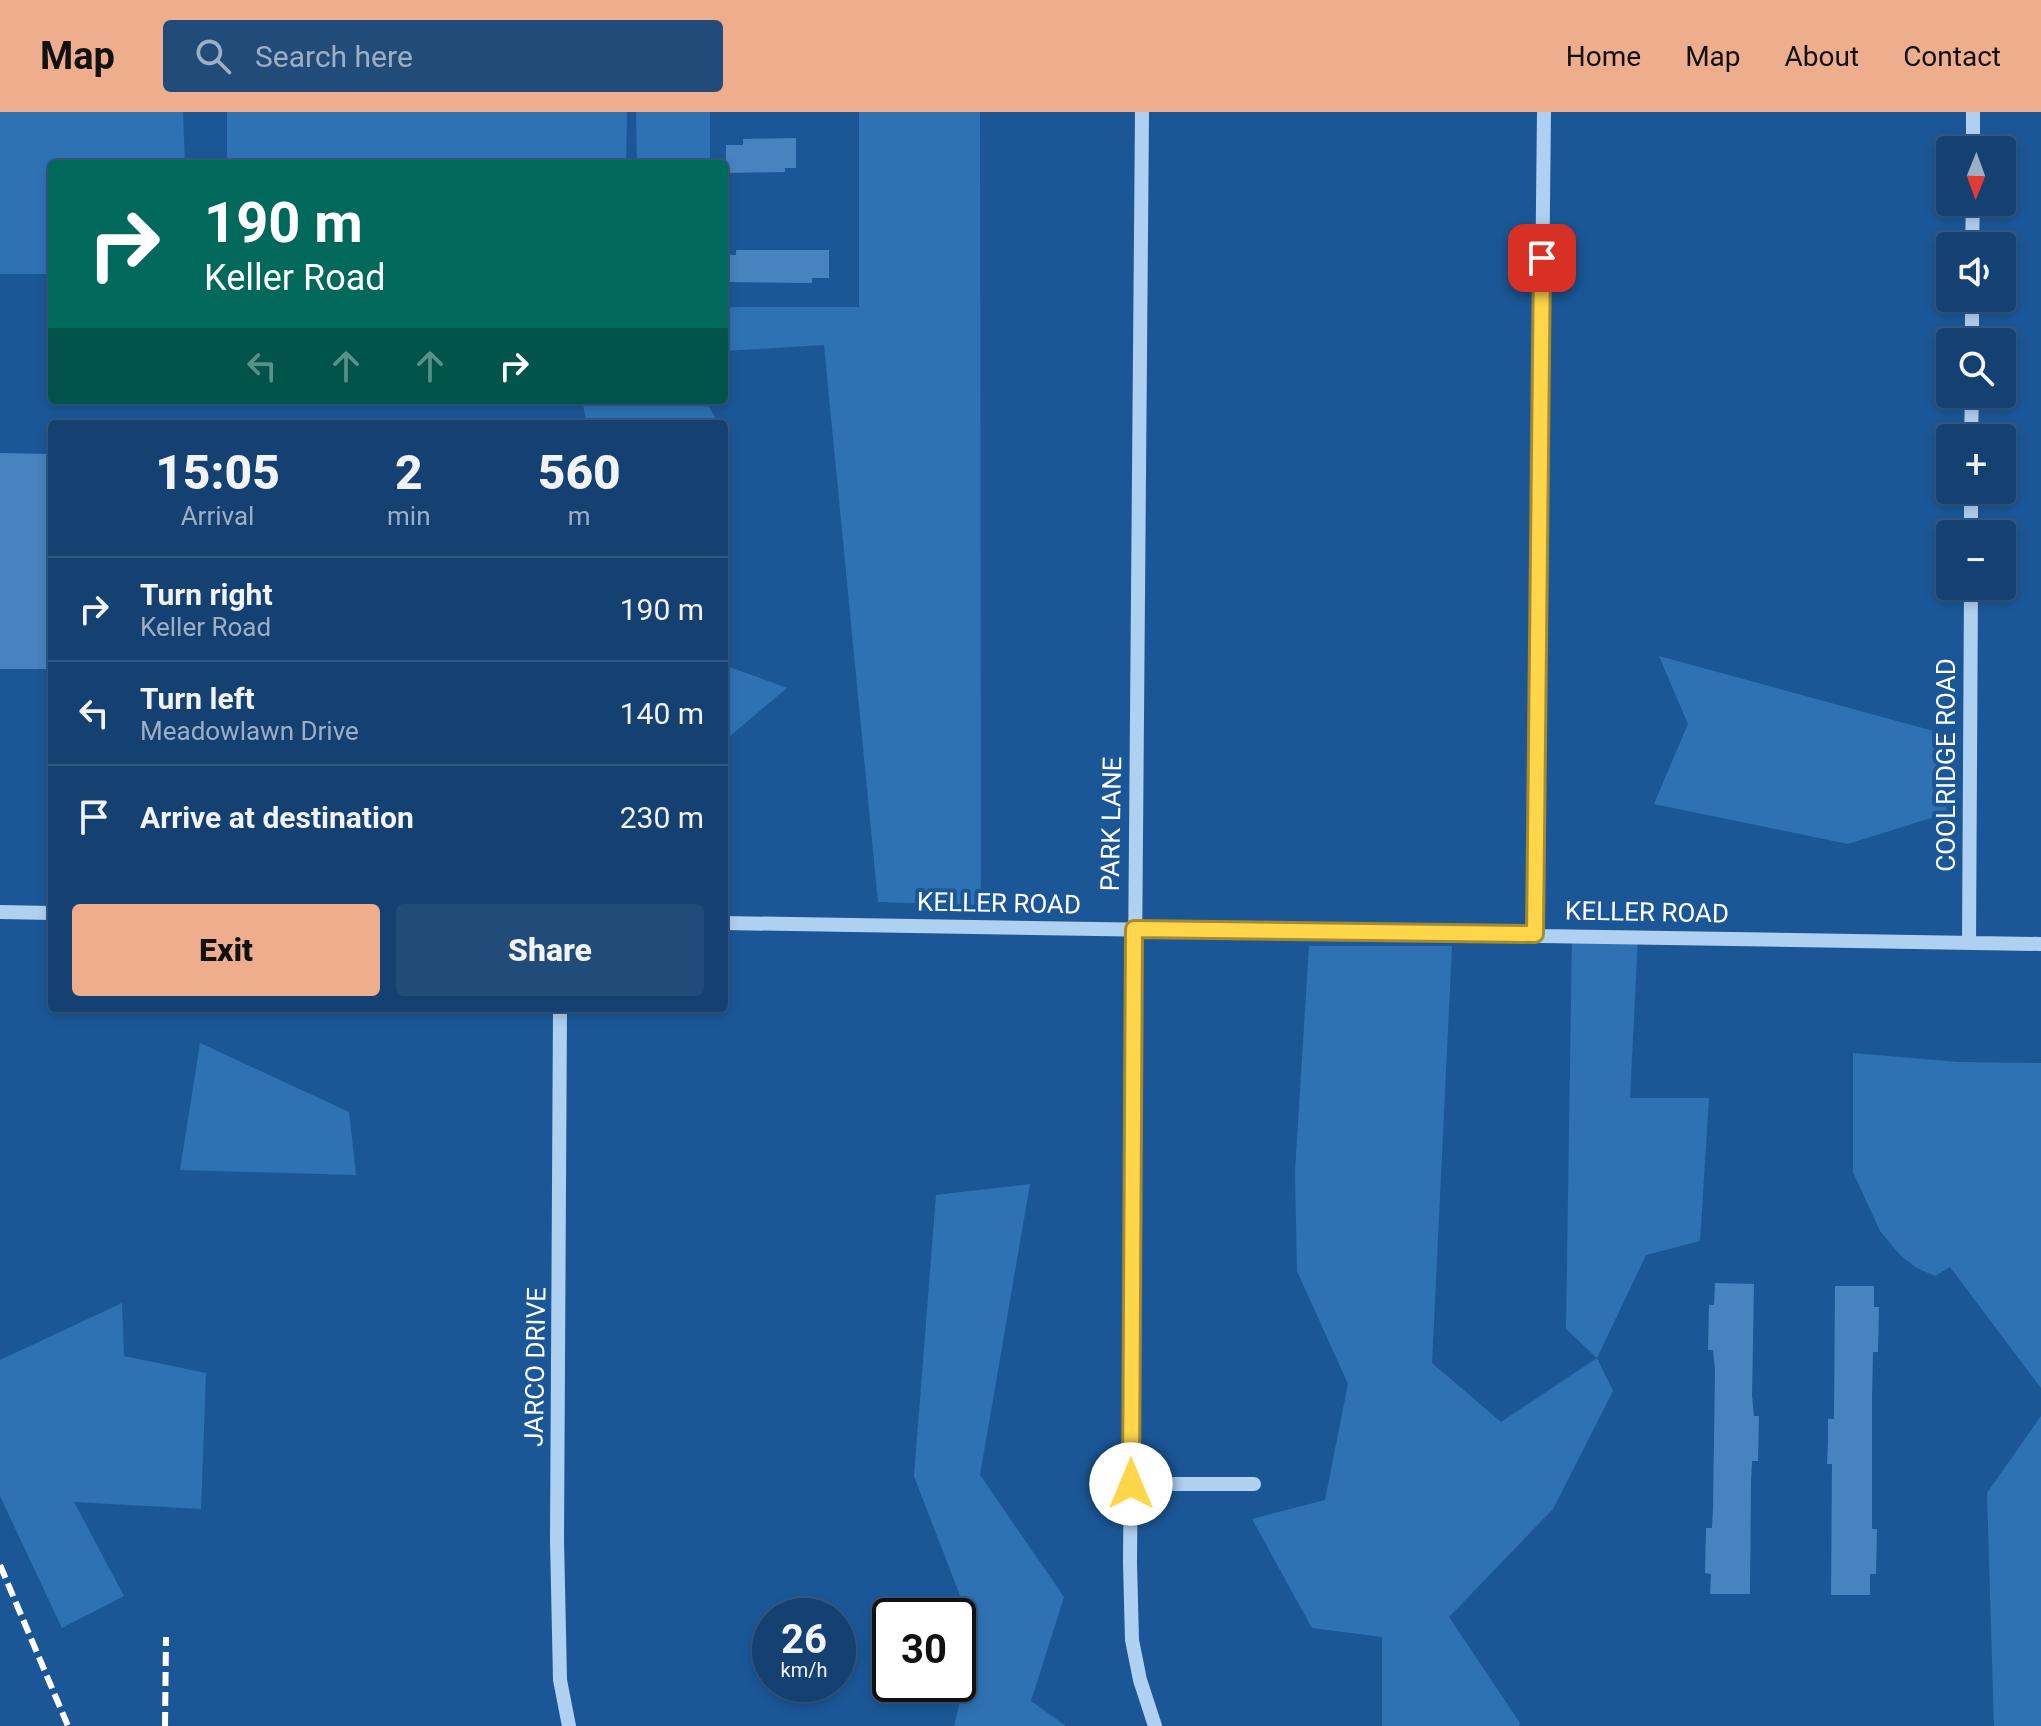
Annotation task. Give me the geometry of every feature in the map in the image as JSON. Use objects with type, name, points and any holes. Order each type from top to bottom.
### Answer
[{"type":"street","name":"PARK LANE","points":[[1142,112],[1134,929],[1132,1640],[1140,1680],[1155,1726]]},
{"type":"street","points":[[1535,934],[1544,112]]},
{"type":"street","points":[[1973,112],[1973,136]]},
{"type":"street","name":"COOLRIDGE ROAD","points":[[1969,943],[1971,600]]},
{"type":"street","points":[[0,912],[48,913]]},
{"type":"street","name":"KELLER ROAD","points":[[728,923],[2041,944]]},
{"type":"street","name":"JARCO DRIVE","points":[[560,1012],[557,1540],[560,1680],[569,1726]]},
{"type":"street","points":[[1131,1484],[1254,1484]]},
{"type":"shaded area","points":[[0,112],[183,112],[185,160],[48,160],[48,274],[0,274]]},
{"type":"shaded area","points":[[227,112],[627,112],[626,160],[227,160]]},
{"type":"shaded area","points":[[636,112],[710,112],[710,160],[637,160]]},
{"type":"shaded area","points":[[859,112],[980,112],[981,905],[878,902],[824,345],[728,351],[728,307],[859,307]]},
{"type":"shaded area","points":[[583,404],[707,404],[717,420],[586,420]]},
{"type":"shaded area","points":[[1659,656],[1937,732],[1947,813],[1848,844],[1654,804],[1688,724]]},
{"type":"shaded area","points":[[728,666],[787,688],[728,738]]},
{"type":"shaded area","points":[[1572,935],[1638,936],[1630,1098],[1709,1098],[1700,1241],[1646,1255],[1597,1358],[1566,1329]]},
{"type":"shaded area","points":[[1309,946],[1452,946],[1432,1363],[1501,1422],[1597,1358],[1613,1391],[1553,1509],[1449,1617],[1520,1723],[1519,1726],[1382,1726],[1382,1637],[1312,1628],[1252,1519],[1325,1500],[1348,1384],[1297,1271],[1295,1172]]},
{"type":"shaded area","points":[[200,1043],[349,1112],[356,1175],[180,1170]]},
{"type":"shaded area","points":[[1853,1053],[1958,1062],[2041,1063],[2041,1388],[1950,1267],[1935,1276],[1917,1268],[1901,1256],[1880,1231],[1853,1172]]},
{"type":"shaded area","points":[[1030,1184],[980,1475],[1064,1597],[1031,1701],[1066,1726],[954,1726],[960,1702],[976,1702],[976,1598],[961,1598],[914,1476],[936,1195]]},
{"type":"shaded area","points":[[122,1303],[124,1356],[206,1373],[201,1509],[74,1502],[124,1596],[62,1628],[0,1496],[0,1360]]},
{"type":"shaded area","points":[[2041,1416],[2041,1726],[1994,1726],[1987,1493]]},
{"type":"building","points":[[796,138],[796,168],[785,168],[785,172],[728,173],[726,145],[743,145],[743,139]]},
{"type":"building","points":[[736,250],[829,250],[829,278],[812,278],[812,283],[728,282],[728,255],[736,255]]},
{"type":"building","points":[[0,453],[48,454],[48,669],[0,669]]},
{"type":"building","points":[[1715,1283],[1754,1284],[1752,1396],[1754,1416],[1759,1416],[1758,1461],[1752,1461],[1750,1594],[1710,1594],[1711,1574],[1705,1573],[1706,1528],[1712,1528],[1713,1507],[1715,1370],[1713,1350],[1708,1350],[1709,1305],[1714,1305]]},
{"type":"building","points":[[1835,1286],[1874,1286],[1874,1307],[1879,1307],[1878,1352],[1873,1352],[1872,1398],[1872,1529],[1877,1529],[1876,1574],[1870,1574],[1870,1595],[1831,1595],[1832,1464],[1827,1464],[1828,1419],[1834,1419]]},
{"type":"railway","points":[[0,1565],[68,1726]]},
{"type":"railway","points":[[165,1726],[166,1637]]},
{"type":"route","points":[[1131,1484],[1134,929],[1535,934],[1542,258]]}]
